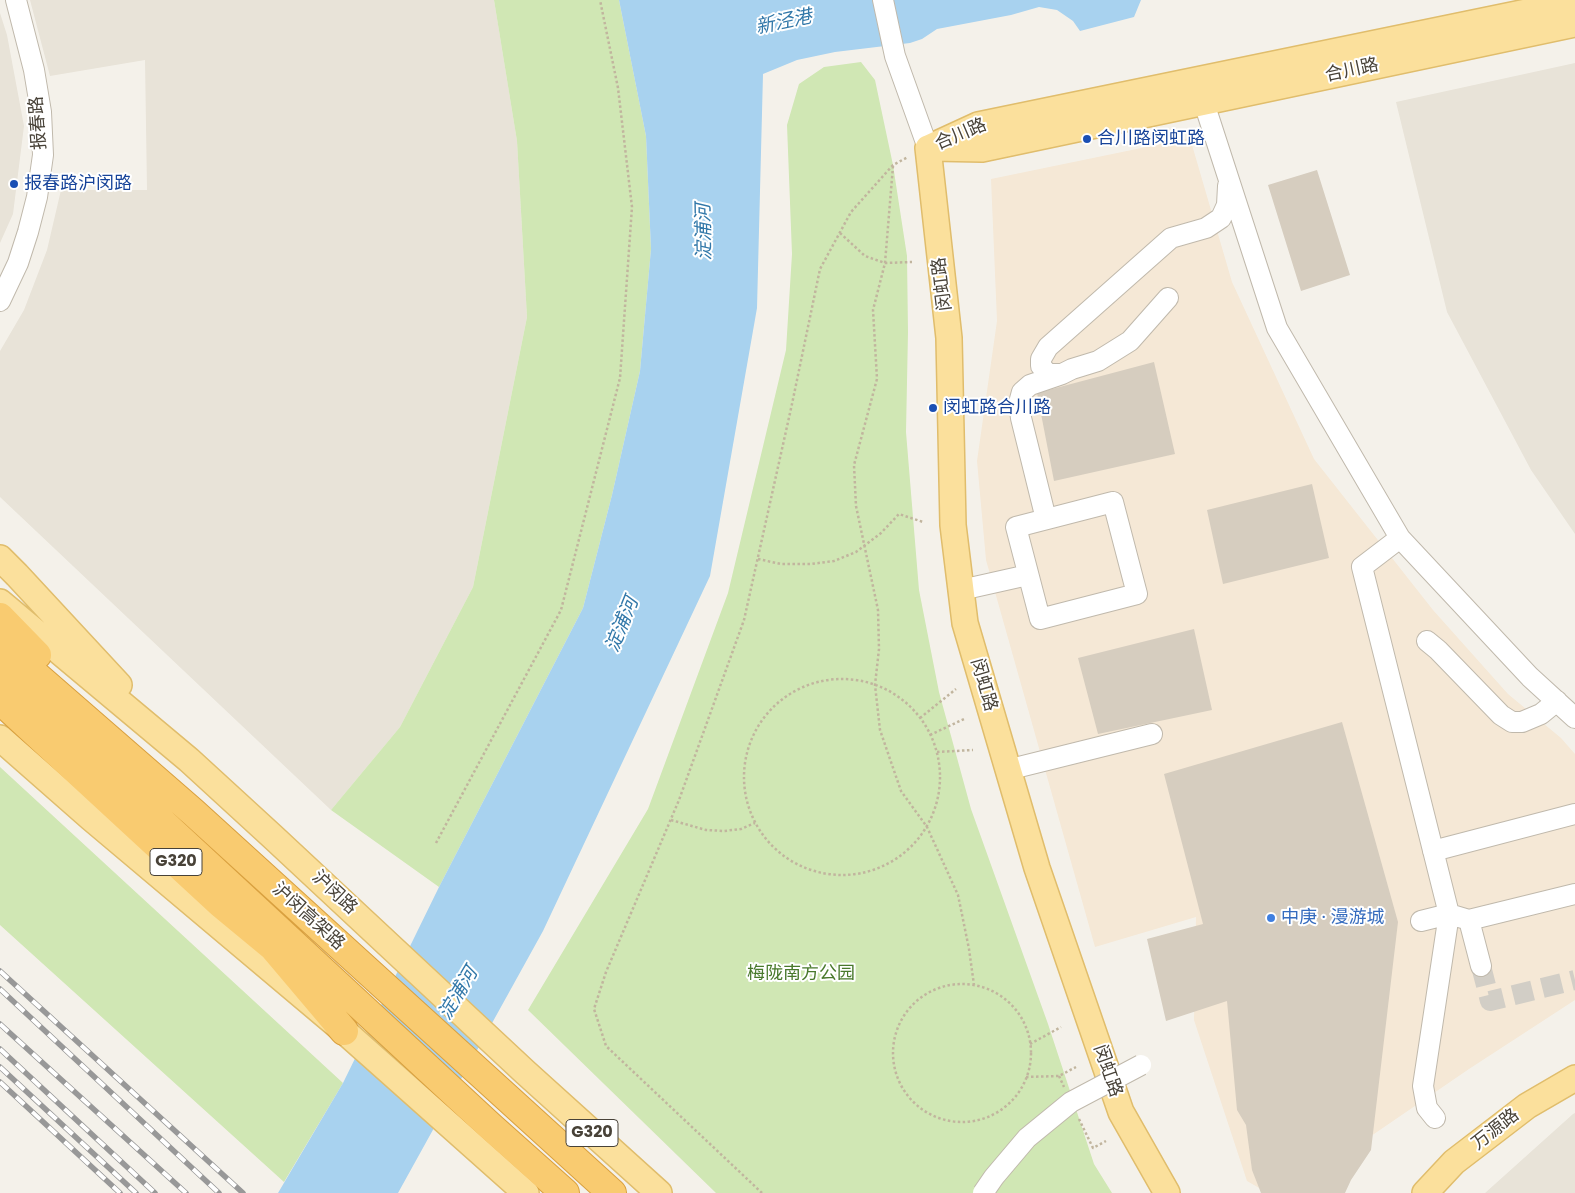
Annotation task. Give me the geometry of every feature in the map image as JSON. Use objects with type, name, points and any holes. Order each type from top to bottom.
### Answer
[{"type":"highway","points":[[0,617],[193,812]]},
{"type":"highway","name":"沪闵高架路","points":[[0,644],[193,812],[612,1193]]},
{"type":"highway","name":"沪闵高架路","points":[[0,672],[490,1126],[565,1193]]},
{"type":"highway","points":[[0,686],[172,831]]},
{"type":"highway","name":"G320","points":[[0,700],[221,904],[273,947],[344,1031]]},
{"type":"main road","name":"合川路","points":[[928,148],[978,125],[1575,2]]},
{"type":"main road","name":"合川路","points":[[928,148],[982,149],[1575,24]]},
{"type":"main road","name":"闵虹路","points":[[928,148],[949,338],[953,525],[965,623],[1037,868],[1121,1112],[1167,1193]]},
{"type":"main road","points":[[0,558],[189,760]]},
{"type":"main road","name":"沪闵路","points":[[0,602],[189,760],[525,1072],[659,1193]]},
{"type":"main road","points":[[0,738],[91,818],[344,1031]]},
{"type":"main road","name":"G320","points":[[344,1031],[526,1193]]},
{"type":"main road","name":"万源路","points":[[1425,1193],[1454,1162],[1512,1117],[1575,1078]]},
{"type":"street","name":"报春路","points":[[0,300],[18,263],[28,232],[37,197],[42,155],[41,112],[34,70],[16,0]]},
{"type":"street","points":[[883,0],[895,56],[928,148]]},
{"type":"street","points":[[1204,103],[1277,328],[1400,538],[1530,677],[1575,718]]},
{"type":"street","points":[[1046,519],[1018,403],[1022,392],[1048,348],[1171,238],[1206,228],[1221,218],[1227,205],[1229,178]]},
{"type":"street","points":[[1022,392],[1030,385],[1098,361],[1130,341],[1168,298]]},
{"type":"street","points":[[1044,355],[1041,359],[1041,366],[1048,374],[1062,374]]},
{"type":"street","points":[[1113,502],[1136,594],[1040,619],[1028,575],[1016,527],[1113,502]]},
{"type":"street","points":[[1400,538],[1362,567],[1449,914],[1423,1086],[1427,1108],[1434,1118]]},
{"type":"street","points":[[961,590],[1028,575]]},
{"type":"street","points":[[1427,641],[1501,715],[1512,722],[1522,722],[1541,714],[1557,701]]},
{"type":"street","points":[[1007,770],[1152,734]]},
{"type":"street","points":[[1433,851],[1575,814]]},
{"type":"street","points":[[1421,921],[1449,914],[1469,920],[1575,894]]},
{"type":"street","points":[[1469,920],[1481,966]]},
{"type":"street","points":[[983,1193],[1027,1138],[1071,1102],[1141,1065]]},
{"type":"path","points":[[436,843],[561,610],[620,378],[632,207],[618,88],[600,0]]},
{"type":"path","points":[[762,1193],[606,1046],[594,1010],[606,972],[671,820],[744,620],[820,269],[851,212],[893,165],[928,148]]},
{"type":"path","points":[[893,165],[885,263],[873,310],[877,379],[854,465],[856,506],[878,610],[879,649],[875,685],[880,730],[901,791],[927,826],[958,895],[974,985]]},
{"type":"path","points":[[840,233],[865,256],[885,263],[912,262]]},
{"type":"path","points":[[758,559],[781,564],[811,564],[834,561],[856,552],[882,533],[898,514],[923,522]]},
{"type":"path","points":[[838,679],[875,685],[892,693],[907,704],[920,718],[930,735],[936,752],[940,771],[939,790],[935,809],[927,826],[916,842],[903,855],[887,865],[870,872],[834,876],[798,866],[769,843],[750,812],[745,794],[744,775],[746,757],[752,739],[772,708],[802,688],[838,679]]},
{"type":"path","points":[[920,718],[956,689]]},
{"type":"path","points":[[930,735],[964,719]]},
{"type":"path","points":[[936,752],[973,750]]},
{"type":"path","points":[[671,820],[706,830],[724,831],[741,828],[756,822]]},
{"type":"path","points":[[964,983],[986,988],[1006,1000],[1021,1017],[1030,1044],[1030,1061],[1026,1077],[1011,1102],[992,1115],[971,1122],[948,1121],[926,1113],[909,1098],[897,1078],[892,1056],[895,1033],[905,1013],[921,996],[942,986],[964,983]]},
{"type":"path","points":[[1030,1044],[1061,1028]]},
{"type":"path","points":[[1026,1077],[1059,1076],[1076,1067]]},
{"type":"path","points":[[1071,1102],[1093,1148],[1106,1141]]},
{"type":"shaded area","points":[[30,0],[494,0],[517,141],[527,317],[473,587],[400,727],[331,810],[0,497],[0,351],[24,310],[47,250],[61,190],[147,190],[145,60],[50,76]]},
{"type":"shaded area","points":[[0,13],[7,35],[24,126],[13,214],[0,243]]},
{"type":"shaded area","points":[[1575,63],[1575,534],[1531,470],[1447,312],[1396,102]]},
{"type":"shaded area","points":[[1190,138],[1232,282],[1314,459],[1433,610],[1508,694],[1561,738],[1575,754],[1575,1000],[1469,1069],[1355,1147],[1268,1193],[1247,1181],[1194,1020],[1196,917],[1095,947],[986,560],[977,461],[997,321],[991,179]]},
{"type":"shaded area","points":[[1575,1113],[1575,1193],[1485,1193],[1573,1114]]},
{"type":"green space","points":[[494,0],[619,0],[646,136],[651,249],[640,371],[612,495],[583,608],[439,887],[331,810],[400,727],[473,587],[527,317],[517,141]]},
{"type":"green space","name":"梅陇南方公园","points":[[861,62],[875,80],[893,165],[907,256],[906,432],[919,590],[939,692],[971,809],[1048,1024],[1094,1164],[1112,1193],[716,1193],[528,1010],[648,809],[728,593],[786,350],[792,254],[787,125],[799,84],[824,67]]},
{"type":"green space","points":[[0,767],[343,1083],[284,1182],[0,925]]},
{"type":"water","points":[[619,0],[1141,0],[1134,17],[1080,31],[1073,21],[1057,10],[1039,7],[1011,15],[937,29],[922,39],[910,43],[835,52],[797,60],[763,74],[757,308],[710,576],[543,931],[398,1193],[278,1193],[343,1083],[439,887],[583,608],[612,495],[640,371],[651,249],[646,136]]},
{"type":"building","points":[[1317,170],[1350,275],[1301,291],[1268,185]]},
{"type":"building","points":[[1154,362],[1175,454],[1054,481],[1037,393]]},
{"type":"building","points":[[1312,484],[1329,558],[1223,584],[1207,510]]},
{"type":"building","points":[[1194,629],[1212,710],[1098,734],[1078,658]]},
{"type":"building","points":[[1342,722],[1398,922],[1371,1150],[1351,1180],[1345,1193],[1261,1193],[1252,1170],[1246,1125],[1237,1110],[1227,1001],[1166,1021],[1147,939],[1203,924],[1164,774]]},
{"type":"tunnel","points":[[1481,966],[1490,1001],[1575,980]]},
{"type":"railway","points":[[0,971],[243,1193]]},
{"type":"railway","points":[[0,989],[219,1193]]},
{"type":"railway","points":[[0,1024],[186,1193]]},
{"type":"railway","points":[[0,1049],[155,1193]]},
{"type":"railway","points":[[0,1067],[136,1193]]},
{"type":"railway","points":[[0,1082],[120,1193]]},
{"type":"place","name":"合川路闵虹路","points":[[1087,139]]},
{"type":"place","name":"报春路沪闵路","points":[[14,184]]},
{"type":"place","name":"闵虹路合川路","points":[[933,408]]},
{"type":"place","name":"中庚 · 漫游城","points":[[1271,918]]},
{"type":"water label","name":"新泾港","points":[[784,23]]},
{"type":"water label","name":"淀浦河","points":[[705,232]]},
{"type":"water label","name":"淀浦河","points":[[623,625]]},
{"type":"water label","name":"淀浦河","points":[[459,994]]}]
